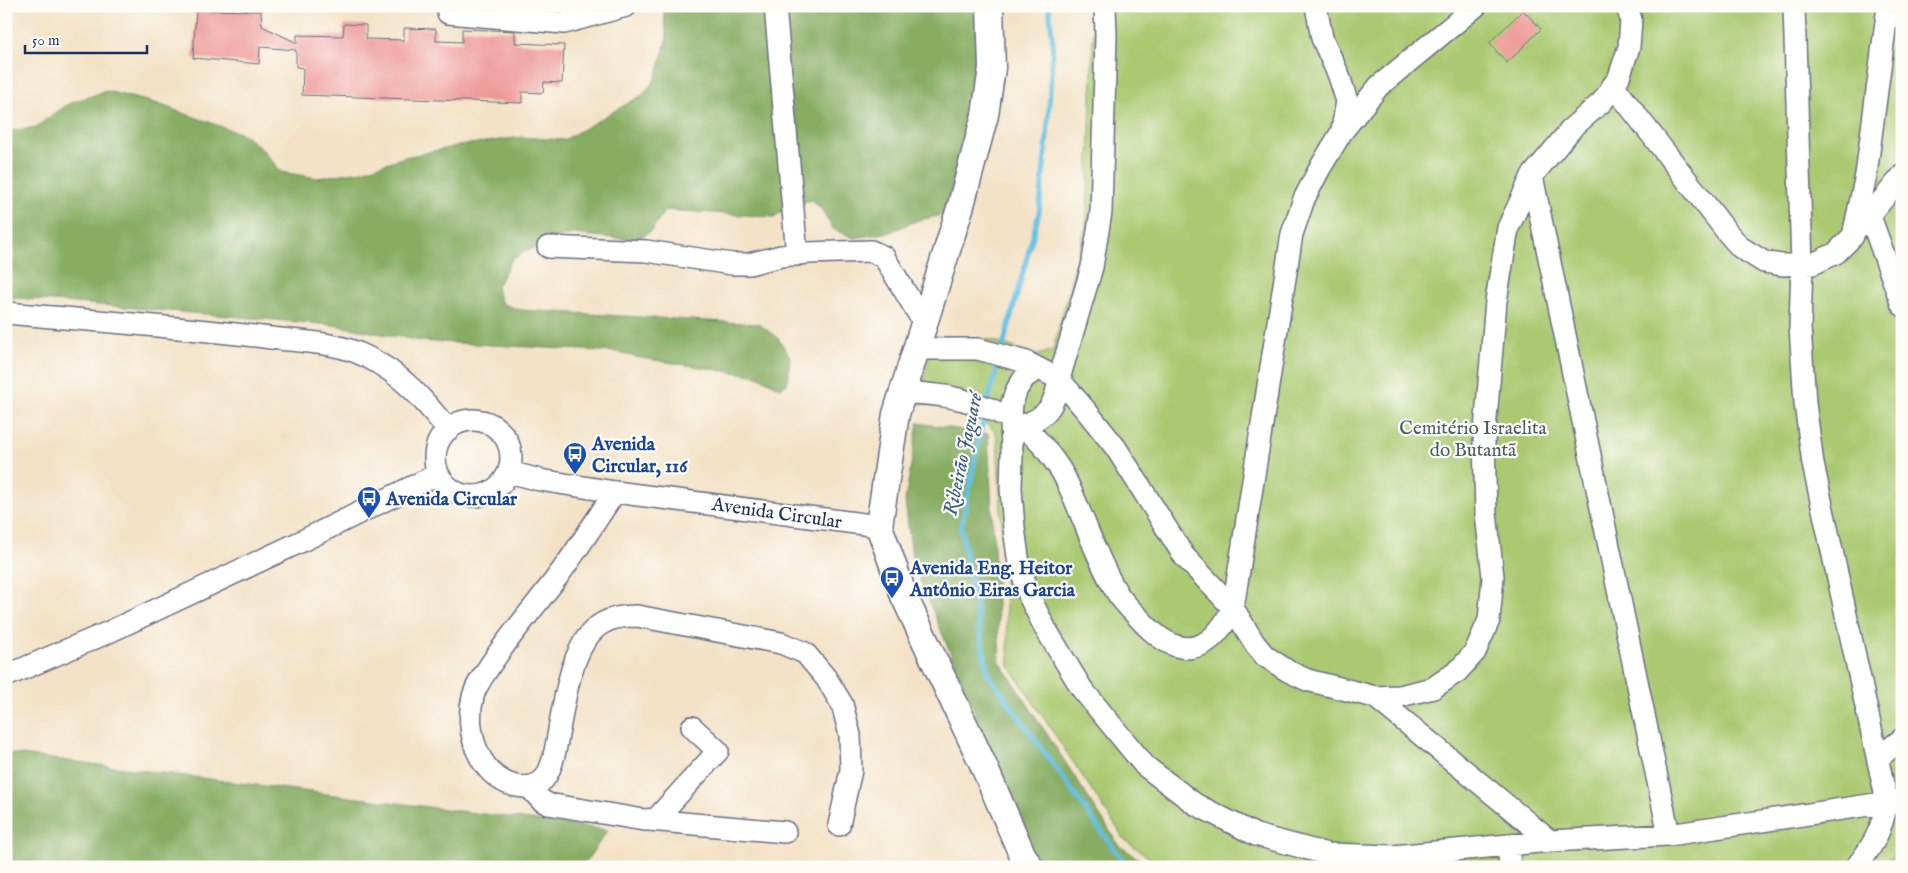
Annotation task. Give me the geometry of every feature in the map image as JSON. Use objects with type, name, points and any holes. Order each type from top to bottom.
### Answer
[{"type":"main road","points":[[990,6],[992,68],[985,115],[961,205],[896,414],[879,526],[904,596],[982,762],[1022,854],[1030,867]]},
{"type":"street","points":[[448,13],[564,23],[626,6]]},
{"type":"street","points":[[775,6],[797,255]]},
{"type":"street","points":[[902,393],[920,393],[958,400],[1009,418],[1037,420],[1049,410],[1057,395],[1059,380],[1092,266],[1101,212],[1106,36],[1105,6]]},
{"type":"street","points":[[1316,6],[1322,38],[1339,76],[1347,101],[1341,133]]},
{"type":"street","points":[[1009,418],[1043,446],[1066,479],[1099,560],[1117,593],[1151,631],[1178,646],[1189,648],[1201,646],[1214,636],[1233,608],[1292,234],[1304,199],[1341,133],[1378,86],[1476,6]]},
{"type":"street","points":[[916,349],[978,349],[1032,366],[1059,380],[1088,412],[1116,448],[1184,556],[1233,608],[1255,644],[1265,656],[1280,666],[1308,680],[1375,697],[1400,696],[1434,688],[1458,671],[1475,652],[1489,620],[1493,577],[1486,513],[1484,442],[1496,301],[1508,228],[1532,176],[1573,127],[1602,102],[1619,77],[1629,47],[1631,20],[1627,6]]},
{"type":"street","points":[[1794,6],[1802,264],[1800,327],[1805,403],[1813,464],[1878,758],[1894,801],[1867,854],[1856,867]]},
{"type":"street","points":[[1853,236],[1866,175],[1888,6]]},
{"type":"street","points":[[1613,85],[1727,232],[1740,247],[1764,262],[1782,265],[1813,264],[1836,253],[1853,236],[1902,176]]},
{"type":"street","points":[[1532,176],[1669,834]]},
{"type":"street","points":[[1870,216],[1902,305]]},
{"type":"street","points":[[548,247],[646,251],[732,264],[749,264],[781,256],[871,251],[884,257],[924,323]]},
{"type":"street","points":[[6,313],[233,333],[330,345],[365,355],[399,375],[418,393],[448,430]]},
{"type":"street","points":[[1032,366],[1016,389],[1009,418],[1014,528],[1019,564],[1030,598],[1045,628],[1082,689],[1145,766],[1195,804],[1256,835],[1327,854],[1393,856],[1550,841],[1669,834],[1894,801]]},
{"type":"street","points":[[470,420],[483,421],[494,427],[504,436],[510,447],[511,460],[509,472],[502,483],[492,491],[480,496],[468,496],[456,492],[438,474],[436,450],[440,439],[458,423],[470,420]]},
{"type":"street","name":"Avenida Circular","points":[[509,472],[540,480],[615,492],[879,526]]},
{"type":"street","points":[[6,676],[109,632],[300,542],[438,474]]},
{"type":"street","points":[[615,492],[558,576],[498,653],[473,694],[470,724],[475,745],[484,764],[499,779],[511,785],[529,787],[537,784],[544,778],[552,763],[570,674],[582,644],[601,624],[620,617],[637,616],[780,643],[804,653],[826,678],[842,704],[850,735],[851,770],[839,825]]},
{"type":"street","points":[[1375,697],[1550,841]]},
{"type":"street","points":[[649,820],[656,819],[718,752],[692,727]]},
{"type":"street","points":[[1878,758],[1902,739]]},
{"type":"street","points":[[529,787],[541,800],[548,804],[649,820],[785,832]]},
{"type":"street","points":[[1508,845],[1510,867]]},
{"type":"green space","points":[[663,6],[978,6],[979,59],[965,145],[943,215],[918,220],[890,232],[854,238],[833,229],[822,210],[812,200],[791,204],[774,217],[665,210],[652,230],[637,240],[572,234],[543,243],[512,259],[496,288],[502,304],[521,310],[759,324],[778,338],[790,357],[787,384],[780,388],[758,376],[635,357],[619,352],[421,341],[333,325],[6,297],[6,132],[36,127],[68,104],[106,91],[155,103],[245,135],[265,152],[281,172],[317,178],[362,171],[405,157],[463,145],[522,137],[564,140],[644,94],[656,78],[667,39]]},
{"type":"green space","name":"Cemitério Israelita do Butantã","points":[[1094,6],[1902,6],[1902,851],[1876,867],[1162,867],[1125,840],[1009,666],[997,436],[992,428],[984,422],[962,412],[917,403],[935,336],[991,340],[1038,355],[1053,350],[1087,220]]},
{"type":"green space","points":[[918,423],[988,434],[1000,662],[1119,845],[1150,867],[1043,867],[1032,850],[913,563],[905,501]]},
{"type":"green space","points":[[6,753],[608,830],[582,867],[6,867]]},
{"type":"green space","points":[[1902,851],[1902,867],[1876,867]]},
{"type":"building","points":[[196,10],[261,11],[262,26],[297,43],[297,35],[343,36],[344,24],[366,25],[366,39],[404,40],[404,28],[436,29],[436,41],[462,42],[462,29],[515,31],[515,43],[564,45],[562,83],[544,82],[543,93],[522,92],[522,103],[302,95],[303,68],[296,67],[296,50],[260,47],[259,64],[193,58]]},
{"type":"building","points":[[1523,10],[1541,29],[1507,63],[1489,43]]},
{"type":"waterway","name":"Ribeirão Jaguaré","points":[[1002,350],[1039,213],[1047,137],[1053,44],[1049,6]]},
{"type":"waterway","name":"Ribeirão Jaguaré","points":[[987,403],[999,361]]},
{"type":"waterway","name":"Ribeirão Jaguaré","points":[[985,411],[961,528],[988,674],[1128,867]]},
{"type":"place","name":"Avenida Circular, 116","points":[[575,475]]},
{"type":"place","name":"Avenida Circular","points":[[369,519]]},
{"type":"place","name":"Avenida Eng. Heitor Antônio Eiras Garcia","points":[[892,599]]}]
